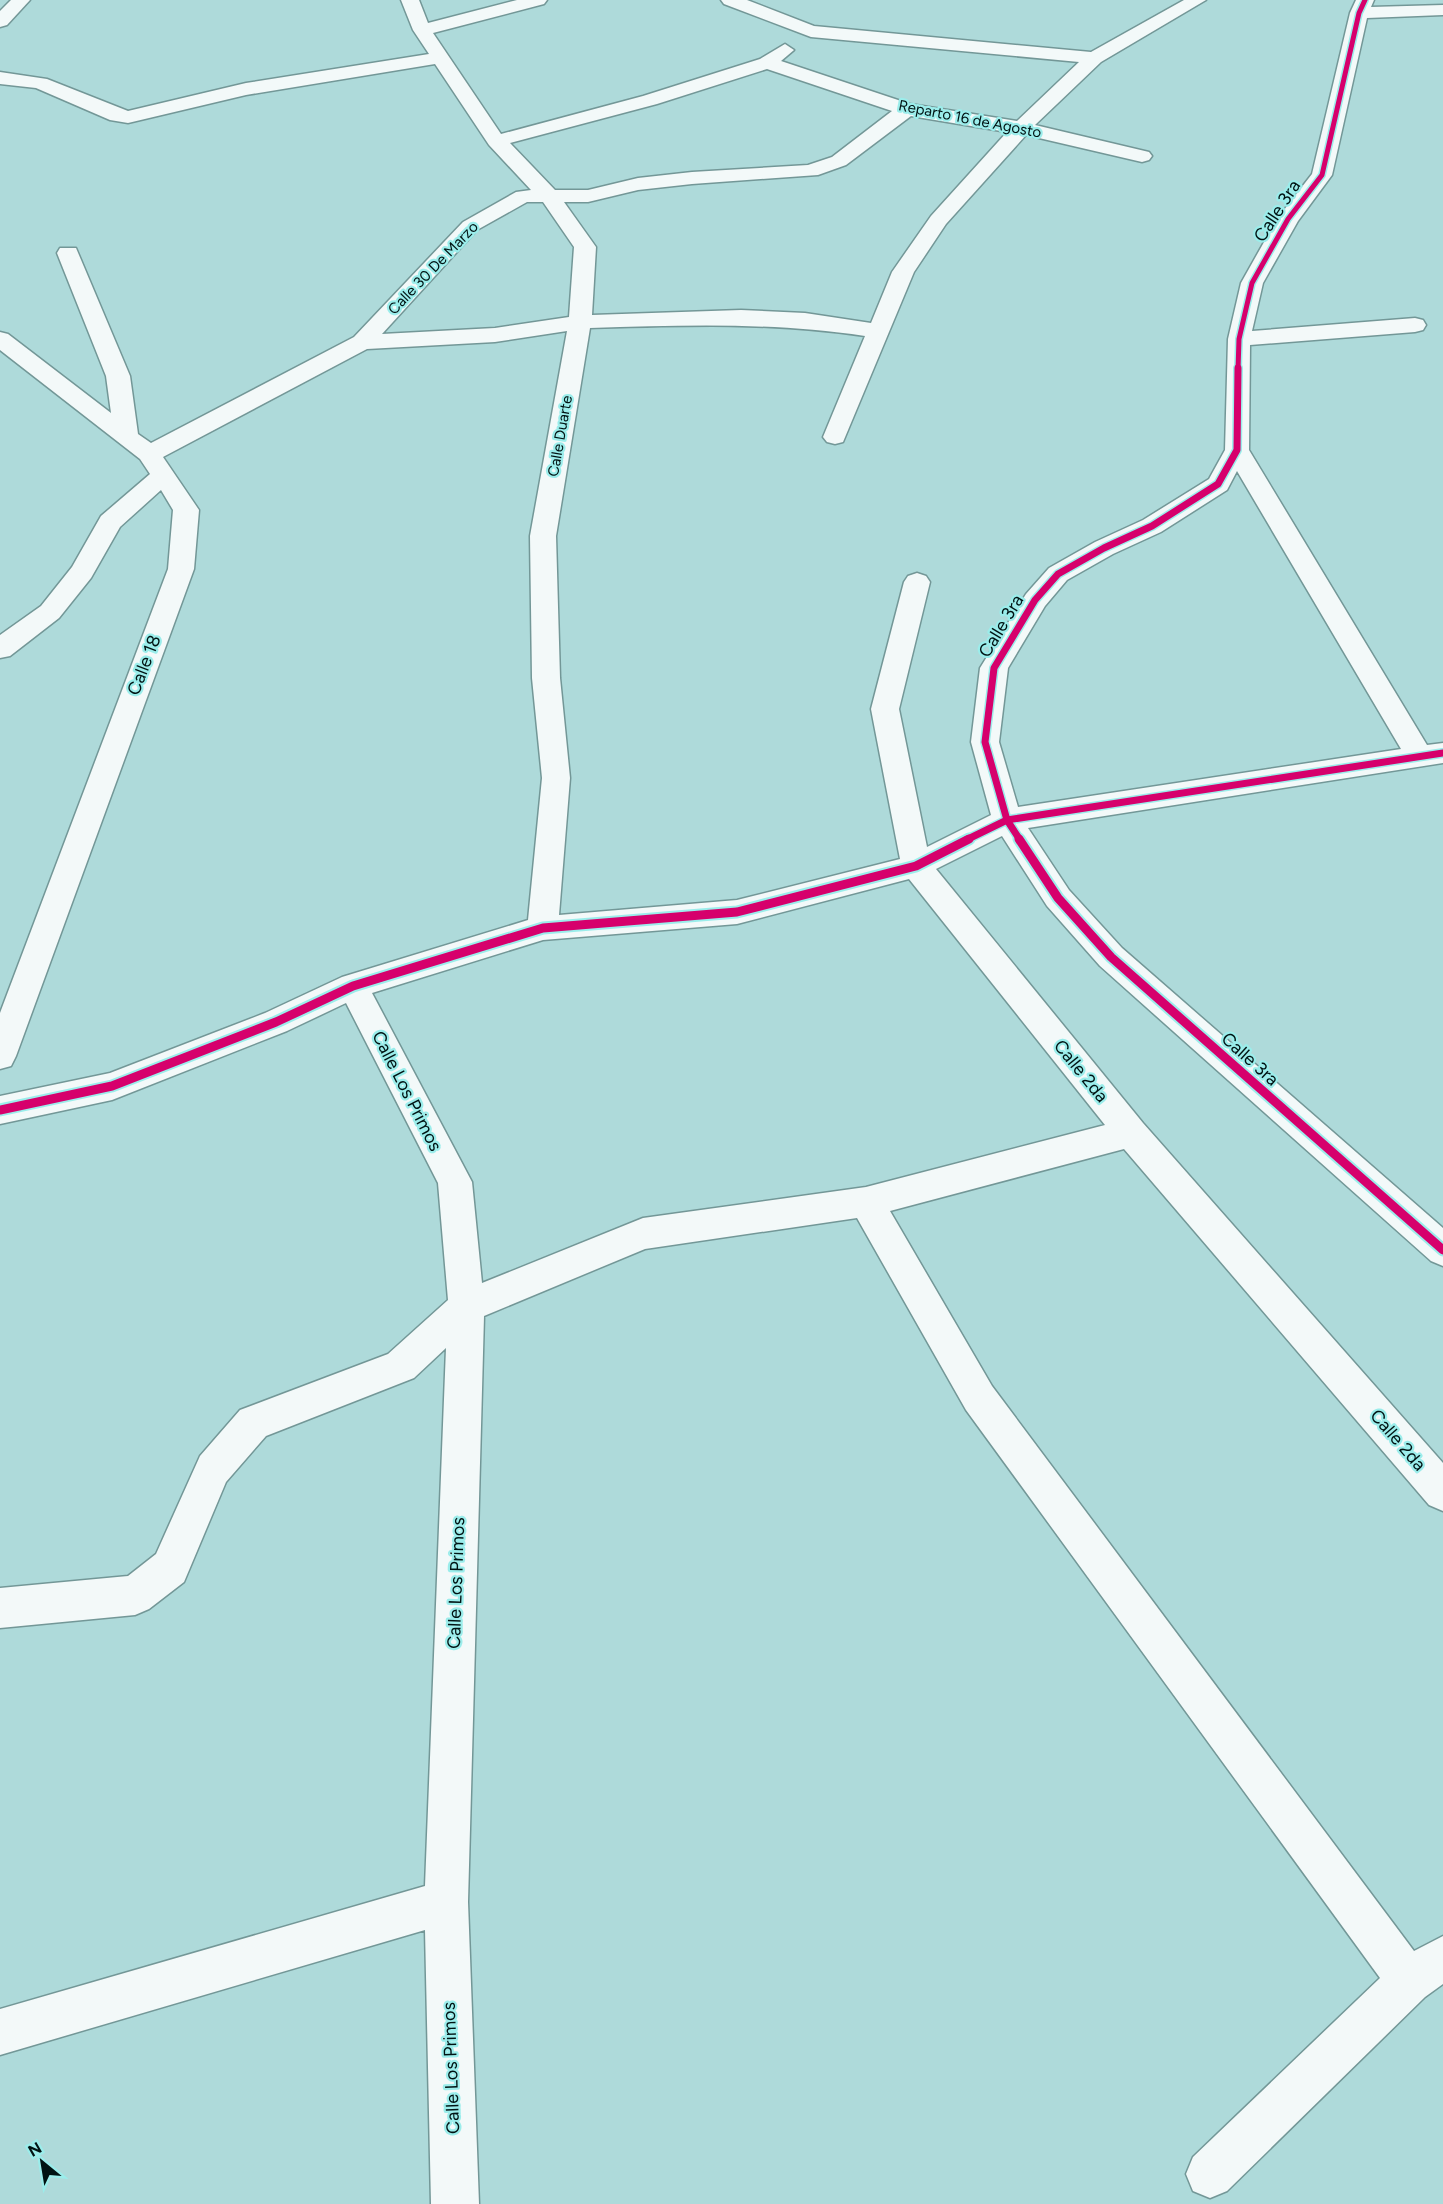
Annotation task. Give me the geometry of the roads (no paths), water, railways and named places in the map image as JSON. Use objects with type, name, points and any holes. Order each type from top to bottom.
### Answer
[{"type":"street","points":[[0,21],[21,0]]},
{"type":"street","name":"Calle Duarte","points":[[410,0],[422,30],[496,141],[549,196],[585,248],[580,322],[543,536],[546,678],[556,778],[543,928]]},
{"type":"street","points":[[422,30],[538,0]]},
{"type":"street","points":[[836,437],[903,272],[938,220],[1021,128],[1094,58],[1197,0]]},
{"type":"street","points":[[744,2],[811,31],[1094,58]]},
{"type":"street","points":[[1362,7],[1443,10]]},
{"type":"street","name":"Calle 3ra","points":[[1362,7],[1322,174],[1288,219],[1252,283],[1239,339],[1237,450],[1218,484],[1152,526],[1104,548],[1058,574],[1035,600],[994,668],[985,742],[1007,820],[1058,898],[1111,957],[1443,1250]]},
{"type":"street","points":[[496,141],[650,100],[767,63],[811,31]]},
{"type":"street","points":[[0,78],[40,83],[117,116],[128,117],[246,89],[440,58]]},
{"type":"street","name":"Reparto 16 de Agosto","points":[[767,63],[907,109],[1021,128],[1142,156]]},
{"type":"street","name":"Calle 30 De Marzo","points":[[0,649],[50,612],[82,572],[110,522],[156,464],[362,342],[470,226],[496,209],[523,196],[588,196],[638,184],[692,178],[811,171],[839,161],[907,109]]},
{"type":"street","points":[[69,253],[118,376],[126,435]]},
{"type":"street","points":[[362,342],[495,335],[580,322],[741,317],[805,320],[880,331]]},
{"type":"street","points":[[1239,339],[1415,325]]},
{"type":"street","name":"Calle 18","points":[[0,339],[126,435],[156,464],[186,510],[181,569],[0,1056]]},
{"type":"street","points":[[0,1110],[112,1086],[276,1022],[353,986],[543,928],[737,912],[916,866],[1007,820],[1431,754],[1237,450]]},
{"type":"street","name":"Calle 2da","points":[[917,582],[885,710],[916,866],[1131,1133],[1443,1492]]},
{"type":"street","name":"Calle Los Primos","points":[[353,986],[455,1182],[466,1306],[446,1902],[455,2204]]},
{"type":"street","points":[[0,1608],[135,1595],[170,1568],[213,1468],[253,1423],[401,1366],[466,1306],[643,1234],[866,1202],[1131,1133]]},
{"type":"street","points":[[866,1202],[979,1398],[1426,1969],[1210,2174]]},
{"type":"street","points":[[0,2032],[446,1902]]}]
